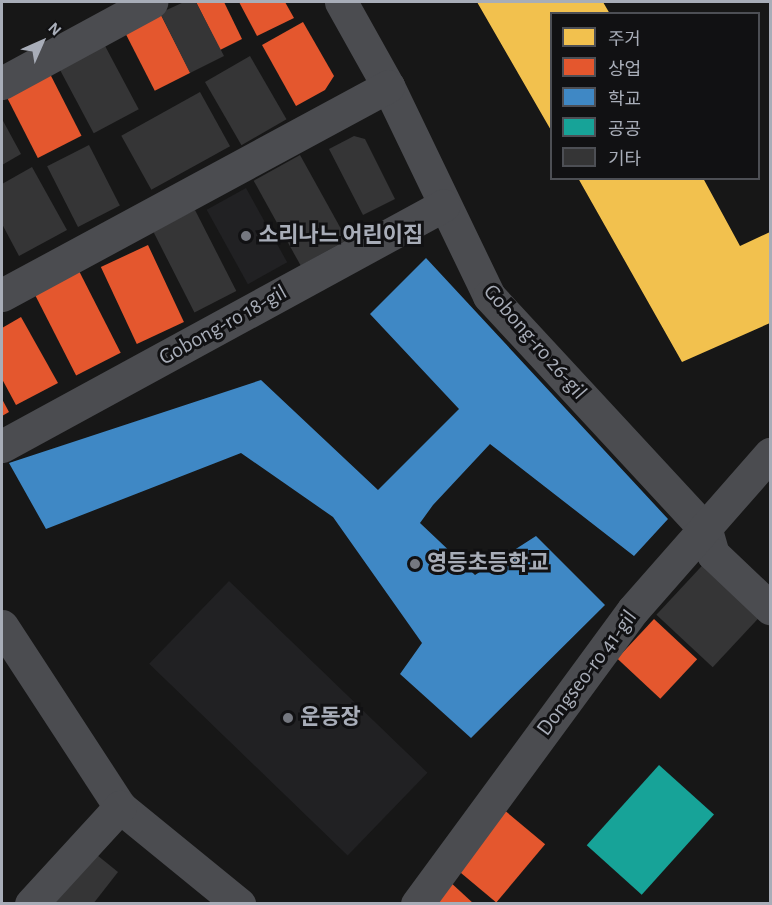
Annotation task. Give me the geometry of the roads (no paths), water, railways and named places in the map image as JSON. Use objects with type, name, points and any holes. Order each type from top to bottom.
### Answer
[{"type":"street","points":[[2,82],[152,2]]},
{"type":"street","name":"Gobong-ro 26-gil","points":[[341,2],[388,86],[489,296],[706,530],[713,554],[771,608]]},
{"type":"street","points":[[2,295],[388,86]]},
{"type":"street","name":"Gobong-ro 18-gil","points":[[2,446],[444,205]]},
{"type":"street","name":"Dongseo-ro 41-gil","points":[[417,903],[633,610],[771,454]]},
{"type":"street","points":[[2,626],[120,807],[239,903]]},
{"type":"street","points":[[31,903],[120,807]]},
{"type":"place","name":"소리나느 어린이집","points":[[246,236]]},
{"type":"place","name":"영등초등학교","points":[[415,564]]},
{"type":"place","name":"운동장","points":[[288,718]]}]
